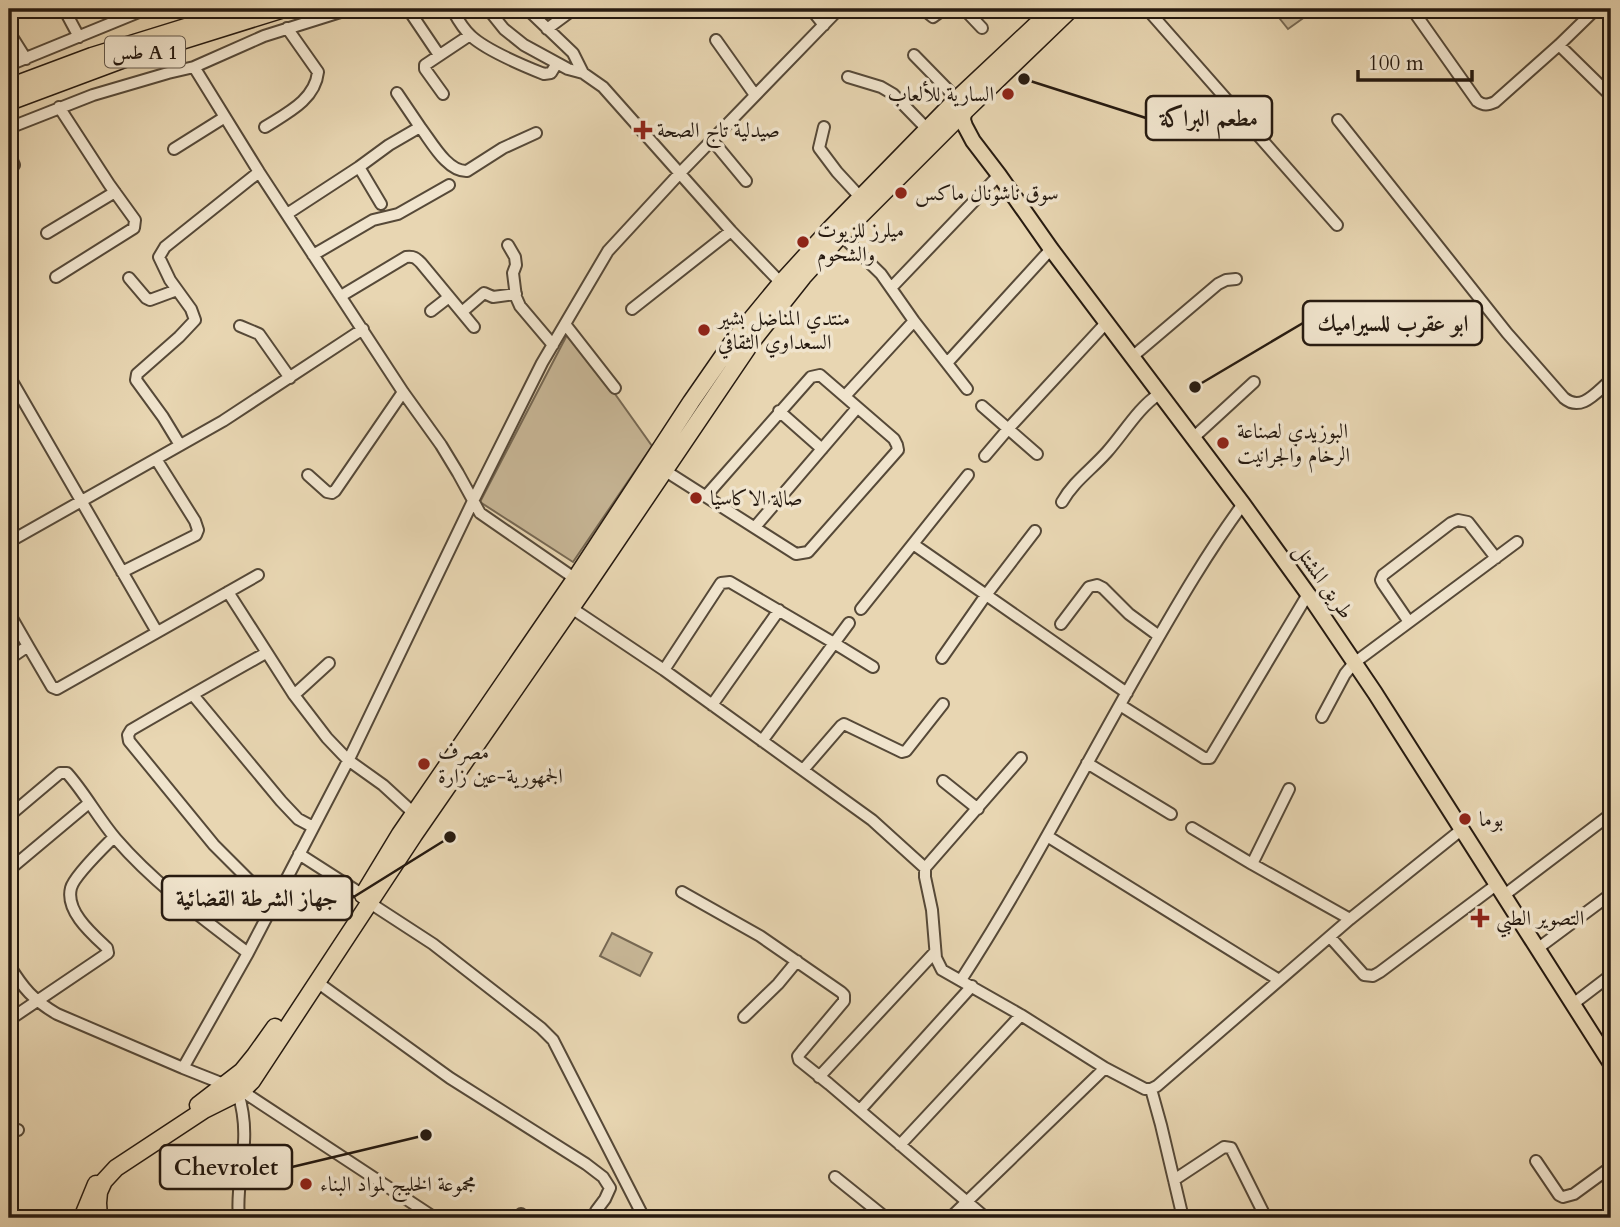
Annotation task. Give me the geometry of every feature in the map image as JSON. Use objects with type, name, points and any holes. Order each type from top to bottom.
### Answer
[{"type":"highway","name":"طس A 1","points":[[9,87],[113,50],[244,9]]},
{"type":"highway","name":"طس A 1","points":[[9,102],[127,58],[284,9]]},
{"type":"highway","points":[[82,1218],[93,1188],[113,1162],[235,1090],[242,1071],[366,899],[702,400],[803,277],[948,128],[960,106],[1054,9]]},
{"type":"highway","points":[[581,582],[664,470],[734,340],[781,283],[928,130],[960,106],[1071,9]]},
{"type":"highway","points":[[99,1218],[99,1192],[104,1181],[116,1168],[256,1075],[317,982],[366,899]]},
{"type":"main road","name":"طريق المشتل","points":[[960,106],[965,126],[973,141],[1308,594],[1609,1056]]},
{"type":"main road","name":"طريق المشتل","points":[[948,128],[962,131],[973,141]]},
{"type":"street","points":[[64,9],[79,37]]},
{"type":"street","points":[[9,65],[146,9]]},
{"type":"street","points":[[9,128],[111,89],[194,67],[253,40],[350,9]]},
{"type":"street","points":[[408,9],[439,55]]},
{"type":"street","points":[[452,9],[470,35],[486,47],[544,74],[551,73],[557,63]]},
{"type":"street","points":[[488,9],[504,29],[530,49],[568,69],[583,73],[603,87],[781,283]]},
{"type":"street","points":[[527,9],[573,53],[583,73]]},
{"type":"street","points":[[547,29],[574,9]]},
{"type":"street","points":[[811,9],[824,25]]},
{"type":"street","points":[[183,1069],[248,953],[348,760],[473,501],[553,345],[608,251],[839,9]]},
{"type":"street","points":[[923,9],[933,17],[944,9]]},
{"type":"street","points":[[964,9],[982,28]]},
{"type":"street","points":[[1147,9],[1338,225]]},
{"type":"street","points":[[1417,10],[1477,101],[1488,105],[1495,102],[1596,9]]},
{"type":"street","points":[[265,127],[302,103],[313,88],[318,75],[287,28]]},
{"type":"street","points":[[9,32],[26,58]]},
{"type":"street","points":[[443,94],[425,66],[426,63],[470,35]]},
{"type":"street","points":[[716,40],[754,96]]},
{"type":"street","points":[[1559,45],[1611,96]]},
{"type":"street","points":[[914,55],[960,106]]},
{"type":"street","points":[[194,67],[286,214],[441,445],[482,516],[581,582]]},
{"type":"street","points":[[848,77],[881,87],[893,94],[928,130]]},
{"type":"street","points":[[397,93],[445,160],[460,171],[467,171],[503,148],[536,133]]},
{"type":"street","points":[[56,278],[134,228],[135,220],[59,107]]},
{"type":"street","points":[[174,149],[225,117]]},
{"type":"street","points":[[1338,120],[1507,332],[1564,398],[1576,404],[1583,402],[1611,380]]},
{"type":"street","points":[[286,214],[389,145],[421,127]]},
{"type":"street","points":[[824,127],[819,148],[836,172],[861,198]]},
{"type":"street","points":[[712,140],[746,181]]},
{"type":"street","points":[[9,154],[14,165]]},
{"type":"street","points":[[359,167],[382,204]]},
{"type":"street","points":[[180,445],[136,380],[137,374],[195,320],[160,260],[161,252],[259,172]]},
{"type":"street","points":[[891,288],[999,175]]},
{"type":"street","points":[[313,255],[373,220],[398,214],[449,185]]},
{"type":"street","points":[[47,233],[115,192]]},
{"type":"street","points":[[632,309],[731,231]]},
{"type":"street","points":[[841,235],[881,274],[967,388]]},
{"type":"street","points":[[508,245],[515,257],[513,274],[520,306],[553,345]]},
{"type":"street","points":[[947,363],[1051,249]]},
{"type":"street","points":[[341,296],[412,256],[421,263],[474,327]]},
{"type":"street","points":[[129,278],[150,300],[177,290]]},
{"type":"street","points":[[1132,357],[1218,284],[1236,279]]},
{"type":"street","points":[[462,312],[484,293],[493,297],[516,294]]},
{"type":"street","points":[[431,311],[449,297]]},
{"type":"street","points":[[845,396],[914,321]]},
{"type":"street","points":[[985,456],[1106,323]]},
{"type":"street","points":[[565,324],[615,388]]},
{"type":"street","points":[[240,326],[259,334],[290,378]]},
{"type":"street","points":[[9,542],[223,421],[363,329]]},
{"type":"street","points":[[664,470],[796,554],[808,552],[898,450],[897,445],[894,439],[845,396],[816,374],[779,411],[706,496]]},
{"type":"street","points":[[9,376],[157,632]]},
{"type":"street","points":[[1193,438],[1254,382]]},
{"type":"street","points":[[308,475],[327,492],[335,491],[403,392]]},
{"type":"street","points":[[1062,502],[1068,490],[1105,453],[1147,402],[1159,394]]},
{"type":"street","points":[[982,406],[1037,454]]},
{"type":"street","points":[[755,527],[857,408]]},
{"type":"street","points":[[779,411],[822,449]]},
{"type":"street","points":[[122,572],[196,535],[198,530],[156,459]]},
{"type":"street","points":[[861,609],[968,475]]},
{"type":"street","points":[[961,980],[1009,904],[1159,636],[1223,531],[1243,504]]},
{"type":"street","points":[[1409,622],[1383,584],[1383,575],[1451,523],[1458,520],[1468,522],[1496,558]]},
{"type":"street","points":[[942,658],[1035,531]]},
{"type":"street","points":[[1322,718],[1345,674],[1354,663],[1517,542]]},
{"type":"street","points":[[913,544],[1127,693]]},
{"type":"street","points":[[9,613],[52,687],[57,689],[258,575]]},
{"type":"street","points":[[664,670],[721,583],[726,581],[873,667]]},
{"type":"street","points":[[1061,624],[1089,587],[1097,585],[1103,587],[1129,614],[1159,636]]},
{"type":"street","points":[[228,592],[294,695],[327,738],[348,760],[383,785],[419,818]]},
{"type":"street","points":[[1120,705],[1201,757],[1210,758],[1308,594]]},
{"type":"street","points":[[566,604],[664,670],[872,820],[925,868]]},
{"type":"street","points":[[712,705],[779,610]]},
{"type":"street","points":[[762,741],[849,622]]},
{"type":"street","points":[[9,659],[28,646]]},
{"type":"street","points":[[266,653],[131,730],[128,738],[214,845],[261,892],[275,901]]},
{"type":"street","points":[[294,695],[329,663]]},
{"type":"street","points":[[193,695],[281,801],[298,819],[313,827]]},
{"type":"street","points":[[803,770],[844,724],[902,752],[906,751],[943,704]]},
{"type":"street","points":[[1021,758],[925,868],[938,966],[1105,1068],[1145,1089],[1157,1086],[1350,919],[1461,830]]},
{"type":"street","points":[[1087,763],[1171,814]]},
{"type":"street","points":[[9,816],[63,772],[70,776],[114,837],[157,881],[248,953]]},
{"type":"street","points":[[943,781],[978,809]]},
{"type":"street","points":[[1252,864],[1289,789]]},
{"type":"street","points":[[9,870],[89,803]]},
{"type":"street","points":[[1330,937],[1364,975],[1373,976],[1611,814]]},
{"type":"street","points":[[1192,828],[1350,919]]},
{"type":"street","points":[[1047,836],[1279,980]]},
{"type":"street","points":[[9,1020],[108,953],[107,948],[80,920],[71,899],[71,891],[75,880],[114,837]]},
{"type":"street","points":[[299,854],[433,944],[553,1040],[644,1218]]},
{"type":"street","points":[[682,892],[760,936],[842,992],[844,1001],[798,1056],[801,1063],[986,1218]]},
{"type":"street","points":[[1537,949],[1611,894]]},
{"type":"street","points":[[819,1077],[935,952]]},
{"type":"street","points":[[744,1017],[797,961]]},
{"type":"street","points":[[9,964],[27,993],[57,1014],[235,1090],[435,1218]]},
{"type":"street","points":[[1573,1004],[1611,975]]},
{"type":"street","points":[[317,982],[450,1078],[603,1177],[610,1188],[596,1211]]},
{"type":"street","points":[[860,1110],[972,986]]},
{"type":"street","points":[[900,1145],[1021,1015]]},
{"type":"street","points":[[950,1218],[1105,1068]]},
{"type":"street","points":[[1151,1089],[1183,1218]]},
{"type":"street","points":[[235,1090],[244,1127],[238,1195],[239,1218]]},
{"type":"street","points":[[1174,1180],[1228,1146],[1266,1218]]},
{"type":"street","points":[[1536,1160],[1563,1197],[1574,1194],[1611,1167]]},
{"type":"street","points":[[835,1177],[886,1218]]},
{"type":"shaded area","points":[[1272,9],[1316,9],[1288,29]]},
{"type":"shaded area","points":[[567,335],[573,335],[652,446],[573,562],[480,502]]},
{"type":"shaded area","points":[[612,933],[652,953],[640,976],[600,956]]},
{"type":"place","name":"مطعم البراكة","points":[[1024,79]]},
{"type":"place","name":"السارية للألعاب","points":[[1008,94]]},
{"type":"place","name":"صيدلية تاج الصحة","points":[[643,130]]},
{"type":"place","name":"سوق ناشونال ماكس","points":[[901,193]]},
{"type":"place","name":"ميلرز للزيوت والشحوم","points":[[803,242]]},
{"type":"place","name":"منتدي المناضل بشير السعداوي الثقافي","points":[[704,330]]},
{"type":"place","name":"ابو عقرب للسيراميك","points":[[1195,387]]},
{"type":"place","name":"البوزيدي لصناعة الرخام والجرانيت","points":[[1223,443]]},
{"type":"place","name":"صالة الاكاسيا","points":[[696,498]]},
{"type":"place","name":"مصرف الجمهورية-عين زارة","points":[[424,764]]},
{"type":"place","name":"بوما","points":[[1465,819]]},
{"type":"place","name":"جهاز الشرطة القضائية","points":[[450,837]]},
{"type":"place","name":"التصوير الطبي","points":[[1480,918]]},
{"type":"place","name":"Chevrolet","points":[[426,1135]]},
{"type":"place","name":"مجموعة الخليج لمواد البناء","points":[[306,1184]]}]
